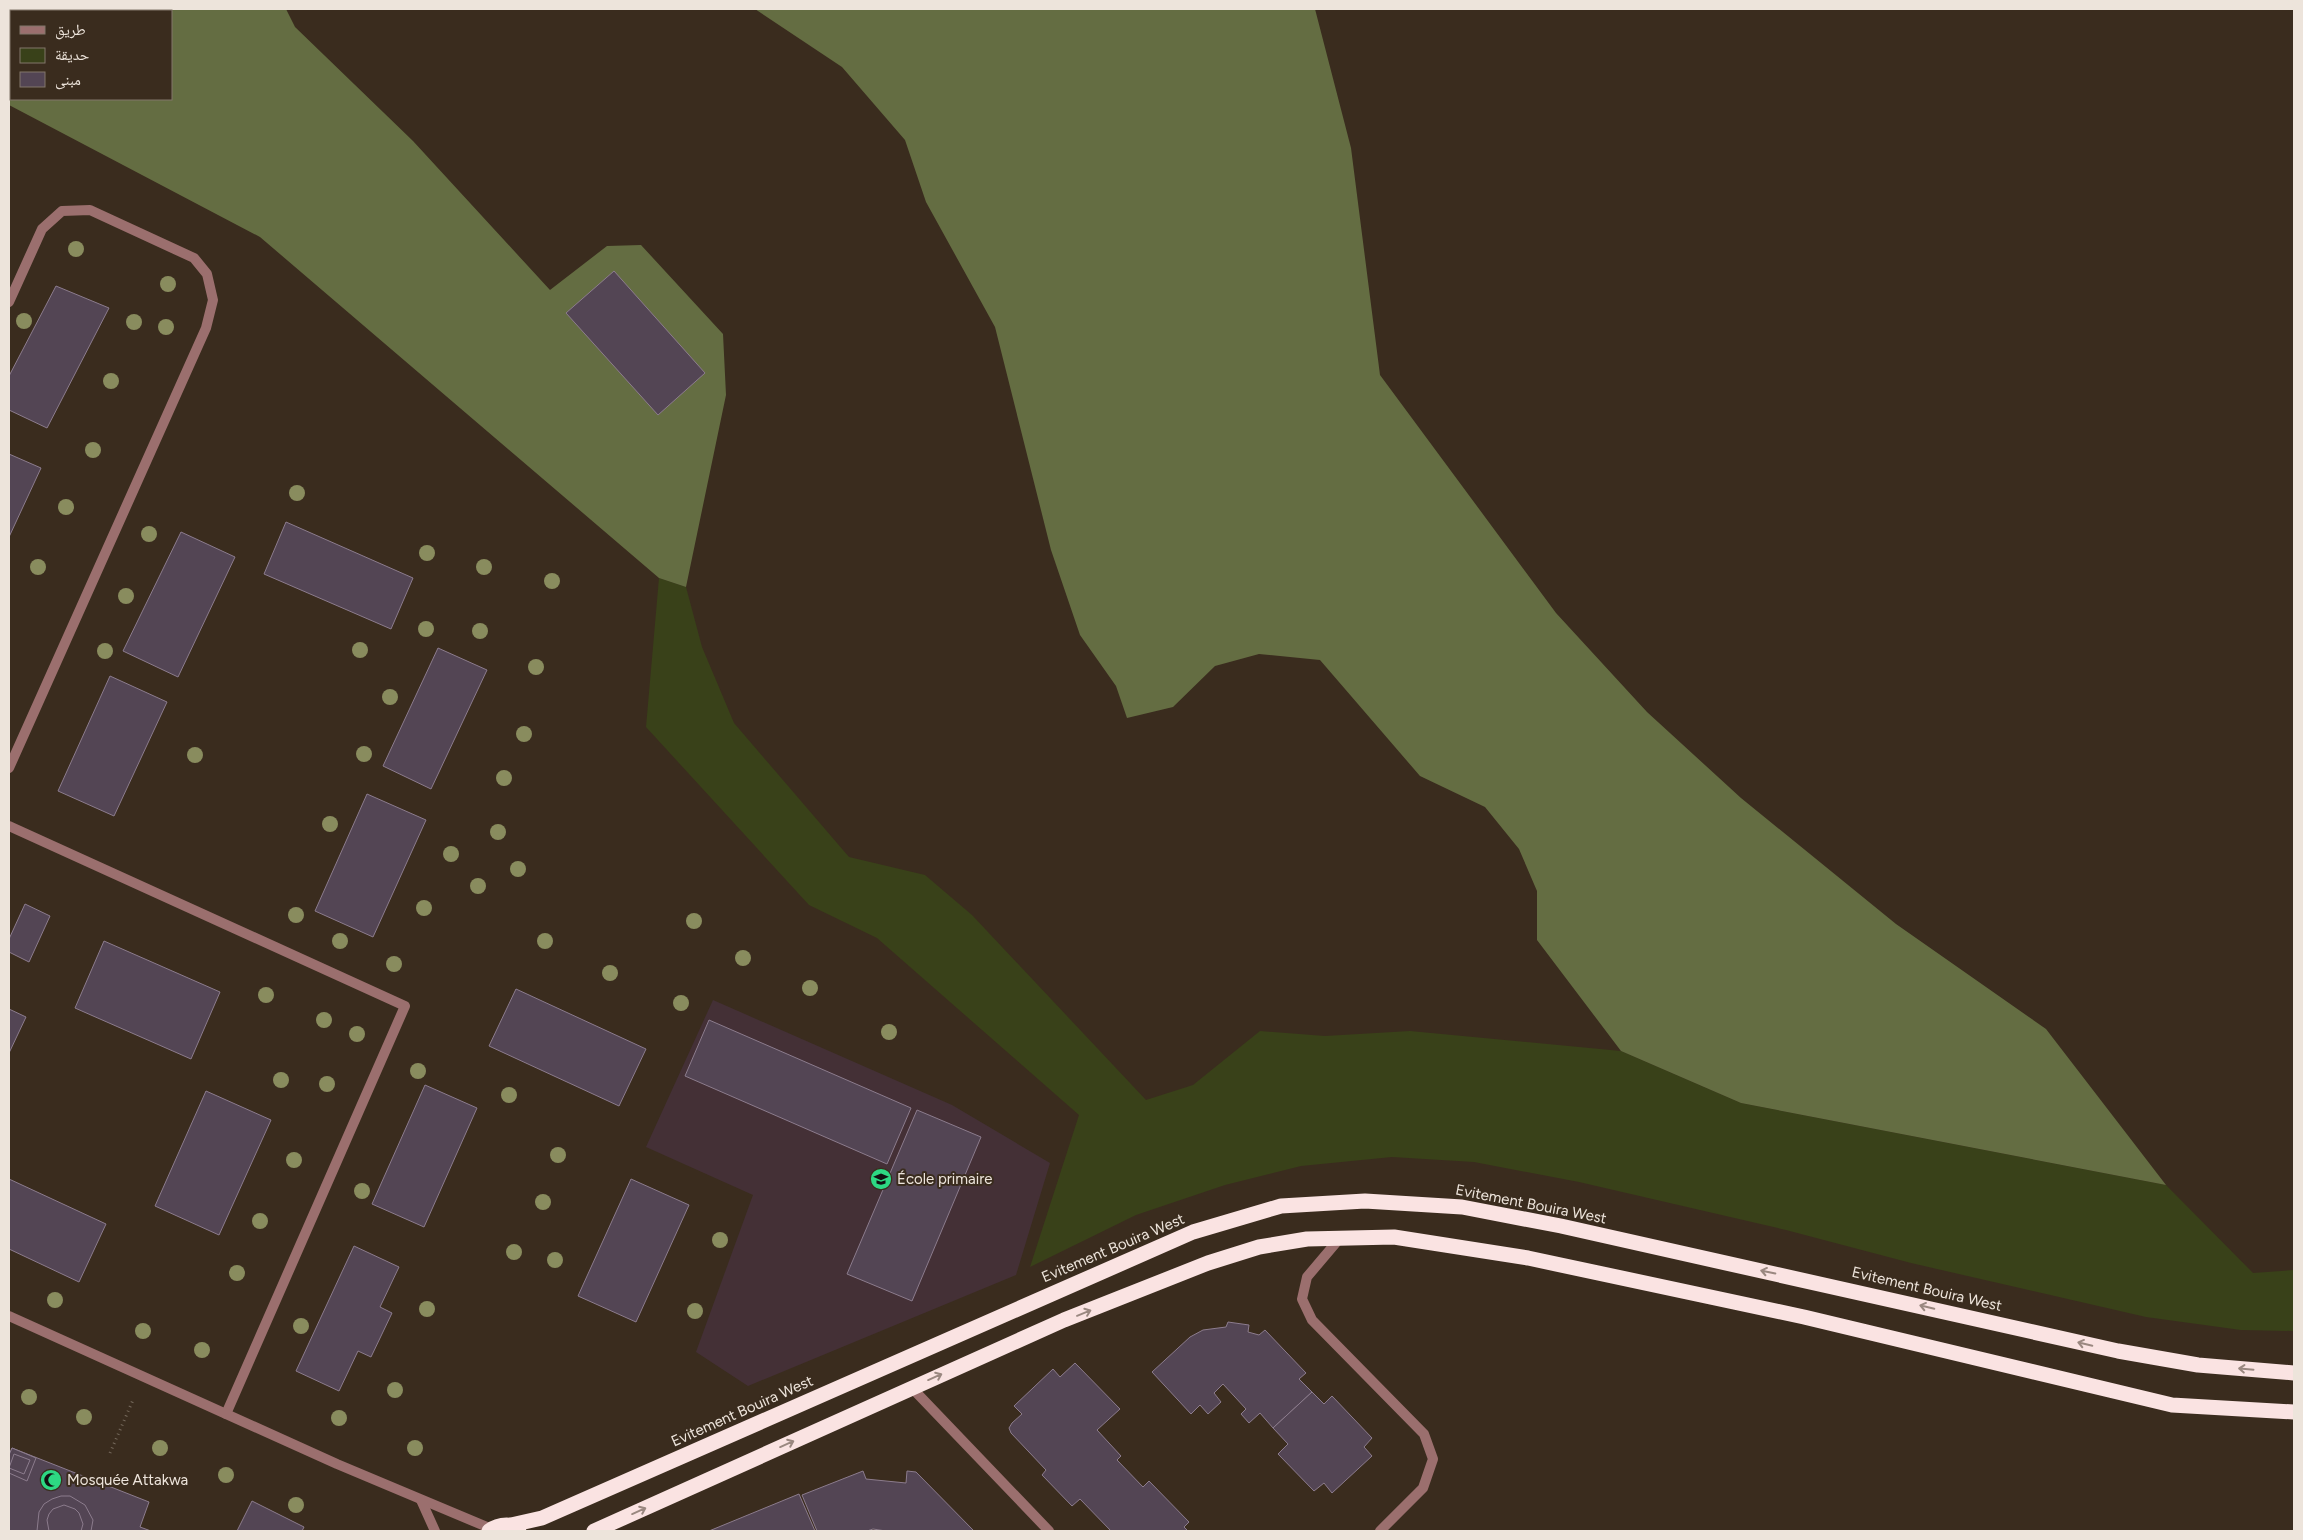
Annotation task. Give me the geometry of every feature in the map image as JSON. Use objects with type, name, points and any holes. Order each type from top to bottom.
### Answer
[{"type":"highway","name":"Evitement Bouira West","points":[[491,1530],[542,1518],[1193,1232],[1281,1206],[1365,1201],[1462,1207],[1561,1226],[2118,1351],[2198,1364],[2294,1373]]},
{"type":"highway","points":[[594,1531],[1064,1320],[1208,1263],[1259,1247],[1307,1239],[1394,1237],[1528,1258],[1804,1317],[2172,1405],[2294,1412]]},
{"type":"highway","points":[[511,1525],[527,1531]]},
{"type":"street","points":[[9,302],[42,229],[62,211],[90,210],[194,258],[207,274],[213,300],[206,328],[9,768]]},
{"type":"street","points":[[9,826],[405,1006],[226,1414]]},
{"type":"street","points":[[1340,1238],[1306,1277],[1302,1299],[1312,1320],[1424,1434],[1433,1459],[1423,1488],[1380,1531]]},
{"type":"street","points":[[9,1316],[226,1414],[491,1530]]},
{"type":"street","points":[[912,1388],[1049,1531]]},
{"type":"street","points":[[421,1500],[435,1531]]},
{"type":"path","points":[[110,1453],[142,1376]]},
{"type":"shaded area","name":"École primaire","points":[[713,1000],[952,1105],[1050,1163],[1016,1275],[748,1386],[696,1352],[753,1195],[646,1147]]},
{"type":"green space","points":[[9,9],[286,9],[295,27],[413,141],[550,290],[607,246],[641,245],[723,334],[726,395],[686,587],[659,578],[260,237],[9,105]]},
{"type":"green space","points":[[755,9],[1315,9],[1351,148],[1380,375],[1556,613],[1647,712],[1741,798],[1896,924],[2046,1029],[2166,1185],[1741,1103],[1621,1051],[1537,940],[1537,891],[1519,849],[1485,807],[1420,776],[1320,660],[1259,654],[1215,666],[1173,707],[1127,718],[1116,686],[1080,635],[1051,550],[995,327],[926,202],[905,140],[842,67]]},
{"type":"green space","points":[[659,578],[686,587],[702,647],[734,723],[849,857],[925,875],[972,915],[1146,1100],[1193,1085],[1260,1031],[1325,1036],[1410,1031],[1621,1051],[1741,1103],[2166,1185],[2253,1273],[2294,1270],[2294,1331],[2241,1330],[2146,1317],[1911,1263],[1786,1230],[1579,1182],[1474,1162],[1392,1157],[1301,1166],[1225,1185],[1136,1215],[1030,1267],[1079,1115],[877,938],[809,905],[646,727]]},
{"type":"building","points":[[614,271],[705,373],[658,415],[566,313]]},
{"type":"building","points":[[56,286],[109,308],[47,428],[9,410],[9,376]]},
{"type":"building","points":[[9,454],[41,468],[9,537]]},
{"type":"building","points":[[286,522],[413,578],[391,629],[264,574]]},
{"type":"building","points":[[181,532],[235,557],[178,677],[123,651]]},
{"type":"building","points":[[438,648],[487,670],[431,789],[383,766]]},
{"type":"building","points":[[110,676],[167,702],[114,816],[58,791]]},
{"type":"building","points":[[367,794],[426,820],[373,937],[315,911]]},
{"type":"building","points":[[25,904],[50,916],[29,962],[9,952],[9,939]]},
{"type":"building","points":[[104,941],[220,992],[191,1059],[75,1008]]},
{"type":"building","points":[[516,989],[646,1049],[619,1106],[489,1046]]},
{"type":"building","points":[[9,1009],[26,1017],[9,1053]]},
{"type":"building","points":[[709,1020],[911,1108],[887,1164],[685,1076]]},
{"type":"building","points":[[425,1085],[477,1108],[424,1227],[372,1204]]},
{"type":"building","points":[[206,1091],[271,1120],[219,1235],[155,1206]]},
{"type":"building","points":[[917,1110],[981,1137],[912,1301],[847,1274]]},
{"type":"building","points":[[9,1179],[106,1224],[79,1282],[9,1249]]},
{"type":"building","points":[[631,1179],[689,1205],[636,1322],[578,1296]]},
{"type":"building","points":[[354,1246],[399,1267],[380,1307],[392,1313],[371,1357],[358,1351],[339,1391],[296,1371]]},
{"type":"building","points":[[1228,1322],[1249,1325],[1248,1332],[1259,1335],[1265,1330],[1306,1373],[1299,1379],[1312,1392],[1273,1428],[1260,1413],[1249,1423],[1241,1414],[1246,1409],[1223,1384],[1214,1393],[1221,1402],[1208,1414],[1200,1405],[1191,1414],[1152,1372],[1190,1337],[1203,1330],[1226,1327]]},
{"type":"building","points":[[1075,1363],[1120,1409],[1097,1430],[1121,1456],[1117,1460],[1143,1487],[1149,1481],[1189,1522],[1184,1527],[1188,1531],[1111,1531],[1080,1499],[1072,1506],[1042,1475],[1046,1470],[1011,1433],[1009,1428],[1022,1414],[1014,1406],[1053,1369],[1060,1377]]},
{"type":"building","points":[[1312,1392],[1324,1404],[1332,1396],[1372,1438],[1364,1447],[1372,1456],[1332,1493],[1324,1483],[1314,1491],[1278,1454],[1288,1444],[1273,1428]]},
{"type":"building","name":"Mosquée Attakwa","points":[[12,1448],[149,1502],[140,1527],[151,1531],[9,1531],[9,1455]]},
{"type":"building","points":[[12,1448],[36,1458],[27,1481],[9,1473],[9,1455]]},
{"type":"building","points":[[14,1454],[30,1460],[24,1474],[9,1468]]},
{"type":"building","points":[[863,1471],[866,1479],[906,1483],[907,1471],[916,1472],[974,1531],[886,1531],[873,1529],[867,1531],[817,1531],[802,1495]]},
{"type":"building","points":[[799,1494],[815,1531],[709,1531]]},
{"type":"building","points":[[61,1496],[70,1496],[85,1505],[93,1520],[91,1531],[37,1531],[39,1512],[44,1504]]},
{"type":"building","points":[[252,1501],[304,1527],[302,1531],[237,1531]]},
{"type":"building","points":[[64,1505],[75,1509],[79,1513],[83,1524],[81,1531],[49,1531],[47,1520],[49,1514],[53,1509]]},
{"type":"place","name":"École primaire","points":[[881,1179]]},
{"type":"place","name":"Mosquée Attakwa","points":[[51,1480]]}]
